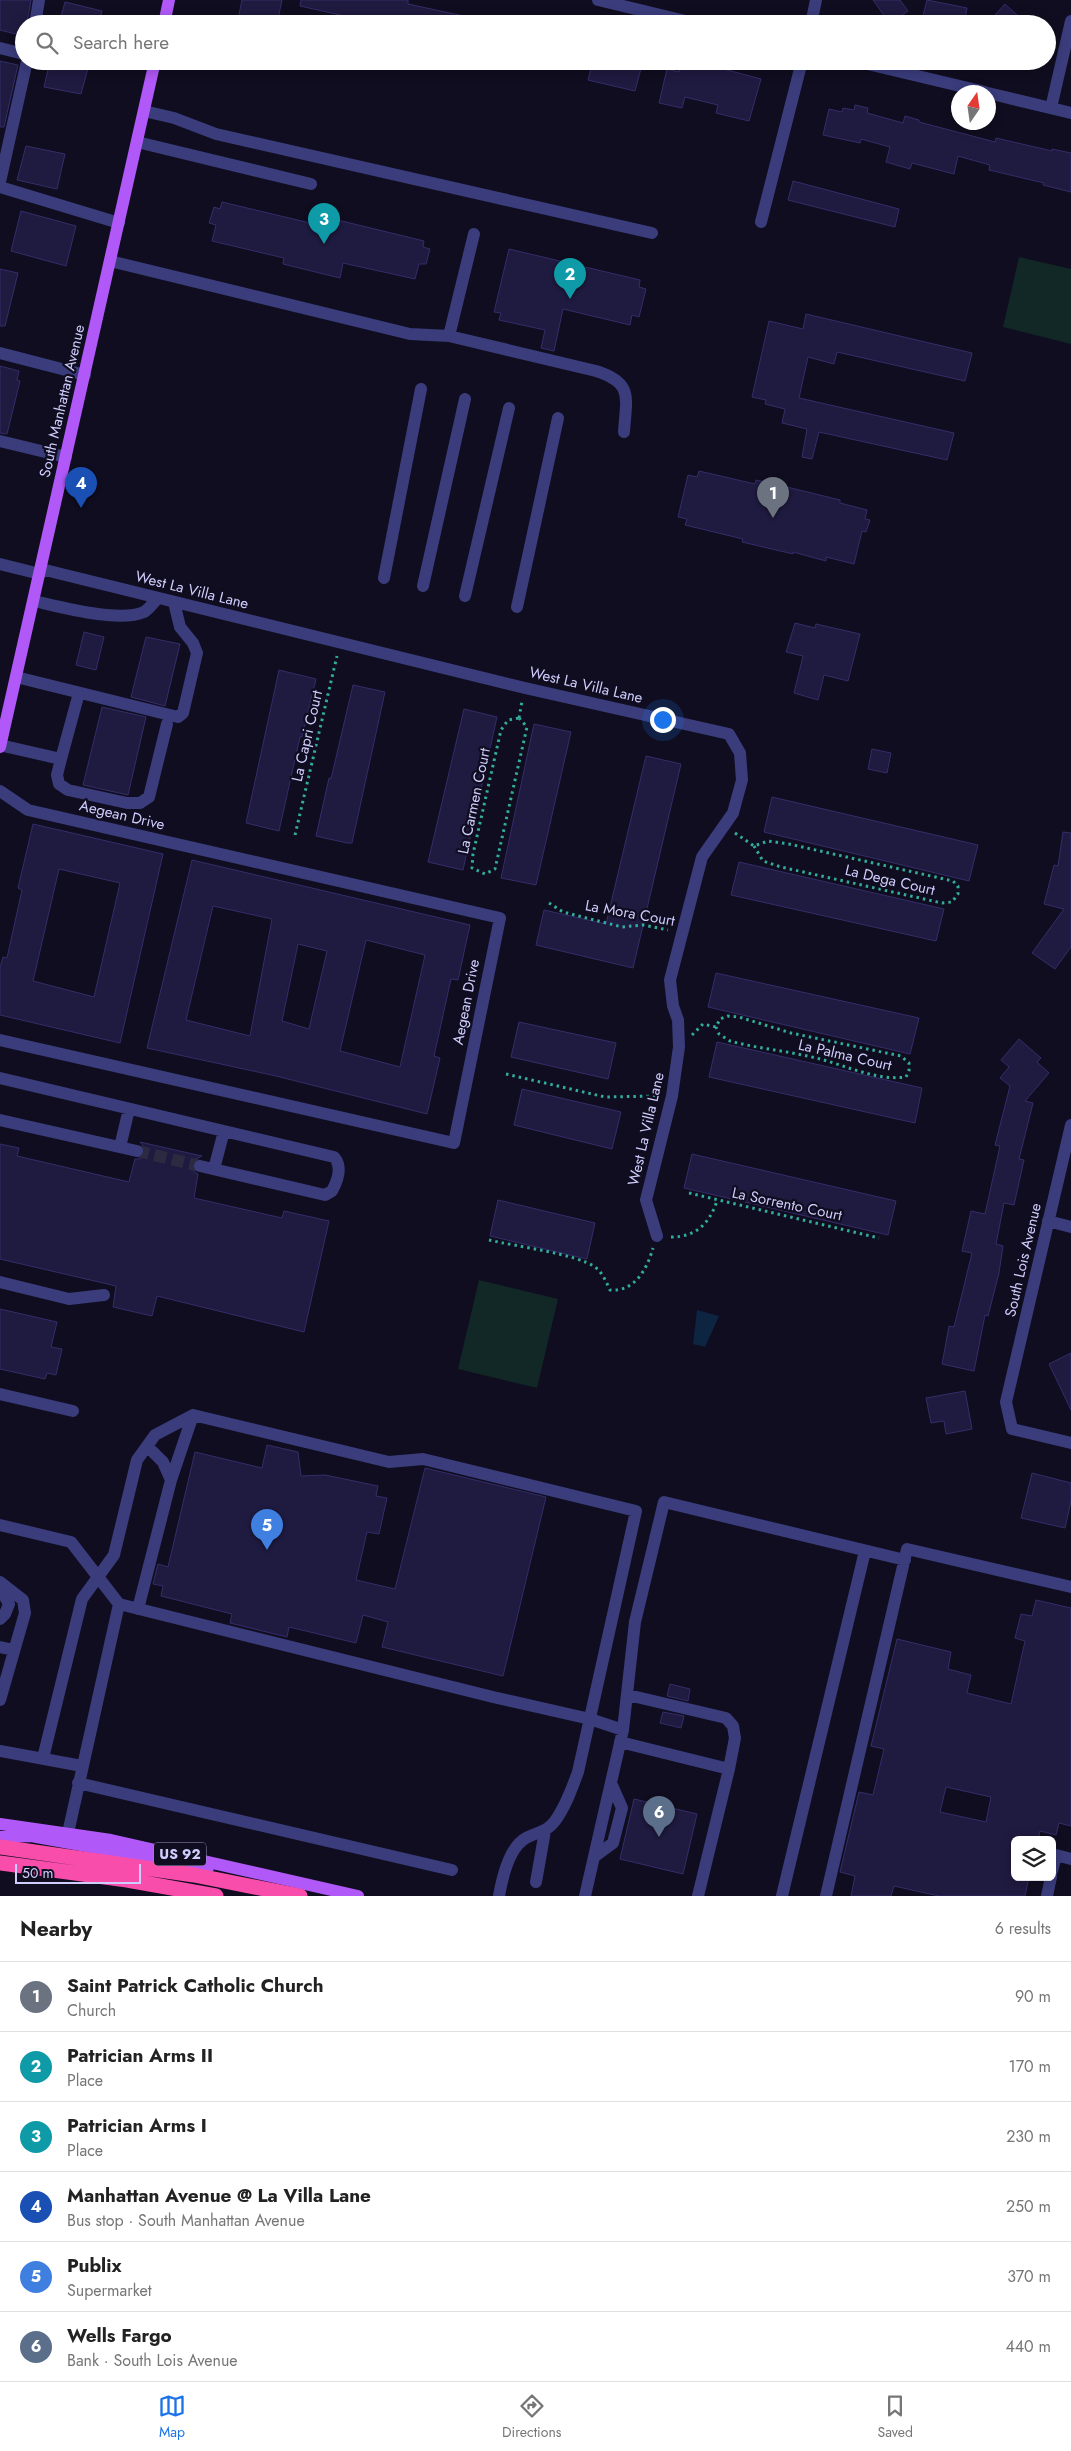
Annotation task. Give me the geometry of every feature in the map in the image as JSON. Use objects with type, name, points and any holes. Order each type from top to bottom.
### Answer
[{"type":"highway","points":[[0,1847],[166,1870],[300,1896]]},
{"type":"highway","points":[[0,1863],[127,1880],[216,1896]]},
{"type":"main road","points":[[166,15],[169,0]]},
{"type":"main road","name":"South Manhattan Avenue","points":[[0,746],[153,70]]},
{"type":"main road","name":"US 92","points":[[0,1824],[130,1844],[358,1896]]},
{"type":"main road","points":[[0,1838],[31,1836],[124,1851],[205,1869],[223,1864]]},
{"type":"main road","points":[[0,1870],[126,1887],[174,1896]]},
{"type":"street","points":[[36,15],[39,0]]},
{"type":"street","points":[[598,0],[660,15]]},
{"type":"street","points":[[813,15],[816,0]]},
{"type":"street","points":[[1051,108],[1071,20]]},
{"type":"street","points":[[0,48],[15,52]]},
{"type":"street","points":[[0,182],[25,70]]},
{"type":"street","points":[[762,222],[800,70]]},
{"type":"street","points":[[892,70],[954,85]]},
{"type":"street","points":[[996,95],[1071,113]]},
{"type":"street","points":[[144,111],[174,118],[216,134],[652,233]]},
{"type":"street","points":[[137,142],[311,184]]},
{"type":"street","points":[[0,188],[119,222]]},
{"type":"street","points":[[449,336],[474,234]]},
{"type":"street","points":[[110,261],[410,334],[449,336],[596,370],[615,377],[625,390],[624,432]]},
{"type":"street","points":[[0,353],[85,375]]},
{"type":"street","points":[[384,578],[421,389]]},
{"type":"street","points":[[423,586],[465,398]]},
{"type":"street","points":[[466,596],[509,408]]},
{"type":"street","points":[[517,607],[558,418]]},
{"type":"street","points":[[0,441],[66,457]]},
{"type":"street","name":"West La Villa Lane","points":[[0,564],[158,598],[525,688],[729,734],[740,753],[742,780],[733,813],[702,857],[670,980],[672,1006],[678,1020],[679,1047],[672,1096],[646,1200],[656,1236]]},
{"type":"street","points":[[34,601],[102,614],[129,616],[146,611],[158,598]]},
{"type":"street","points":[[16,677],[178,717],[183,713],[197,653],[193,643],[180,627],[174,602]]},
{"type":"street","points":[[79,693],[57,775],[58,784],[68,790],[127,803],[140,803],[149,797],[167,724]]},
{"type":"street","points":[[0,746],[61,759]]},
{"type":"street","name":"Aegean Drive","points":[[0,791],[28,810],[500,918],[454,1143],[0,1040]]},
{"type":"street","points":[[0,1078],[334,1157],[340,1169],[332,1191],[325,1195],[200,1166]]},
{"type":"street","points":[[120,1147],[129,1109]]},
{"type":"street","points":[[0,1120],[137,1151]]},
{"type":"street","name":"South Lois Avenue","points":[[1071,1125],[1006,1402],[1012,1428],[1071,1443]]},
{"type":"street","points":[[214,1169],[224,1131]]},
{"type":"street","points":[[1048,1222],[1071,1227]]},
{"type":"street","points":[[0,1282],[69,1299],[104,1295]]},
{"type":"street","points":[[0,1394],[73,1411]]},
{"type":"street","points":[[138,1610],[171,1480],[193,1415]]},
{"type":"street","points":[[43,1758],[82,1599],[114,1555],[137,1460],[156,1435],[193,1415],[389,1462],[423,1459],[636,1511],[578,1772],[569,1796],[555,1821],[545,1831],[524,1839],[504,1866],[499,1896]]},
{"type":"street","points":[[147,1446],[163,1462],[171,1480]]},
{"type":"street","points":[[585,1896],[622,1736],[635,1622],[664,1502],[904,1560]]},
{"type":"street","points":[[0,1524],[71,1542],[119,1604],[590,1719],[622,1736],[729,1769]]},
{"type":"street","points":[[826,1896],[907,1549],[1071,1587]]},
{"type":"street","points":[[782,1896],[865,1551]]},
{"type":"street","points":[[0,1619],[5,1614],[9,1604],[2,1585]]},
{"type":"street","points":[[0,1700],[25,1613],[22,1600],[2,1585]]},
{"type":"street","points":[[68,1833],[119,1604]]},
{"type":"street","points":[[0,1647],[14,1650]]},
{"type":"street","points":[[628,1695],[726,1718],[733,1726],[735,1738],[729,1769],[698,1896]]},
{"type":"street","points":[[0,1751],[82,1766]]},
{"type":"street","points":[[78,1782],[452,1870]]},
{"type":"street","points":[[536,1882],[545,1831]]},
{"type":"street","points":[[1056,1856],[1071,1859]]},
{"type":"street","points":[[1046,1896],[1050,1881]]},
{"type":"path","name":"La Capri Court","points":[[295,835],[340,643]]},
{"type":"path","name":"La Carmen Court","points":[[519,718],[527,727],[495,869],[485,874],[472,868],[479,826],[501,730],[508,720],[519,718]]},
{"type":"path","name":"La Dega Court","points":[[724,826],[754,846],[762,861],[942,903],[952,902],[958,894],[958,886],[953,881],[789,844],[768,841],[754,846]]},
{"type":"path","name":"La Mora Court","points":[[549,903],[564,912],[622,927],[643,924],[681,934]]},
{"type":"path","name":"La Palma Court","points":[[728,1016],[739,1017],[792,1033],[901,1056],[909,1063],[909,1070],[906,1077],[896,1079],[854,1070],[822,1059],[730,1041],[718,1034],[716,1027],[720,1019],[728,1016]]},
{"type":"path","name":"La Palma Court","points":[[679,1047],[703,1024],[716,1027]]},
{"type":"path","points":[[506,1074],[605,1097],[672,1096]]},
{"type":"path","name":"La Sorrento Court","points":[[690,1193],[717,1201],[843,1228],[880,1238]]},
{"type":"path","points":[[489,1240],[582,1260],[596,1268],[603,1276],[610,1290],[615,1291],[638,1280],[650,1260],[656,1236],[674,1237],[696,1232],[706,1224],[717,1201]]},
{"type":"green space","points":[[1019,257],[1071,269],[1071,344],[1003,327]]},
{"type":"green space","points":[[479,1280],[558,1299],[537,1388],[458,1369]]},
{"type":"water","points":[[697,1310],[719,1316],[705,1347],[693,1344]]},
{"type":"building","points":[[0,0],[31,0],[28,15],[15,15],[15,34],[0,30]]},
{"type":"building","points":[[242,0],[282,0],[279,15],[239,15]]},
{"type":"building","points":[[301,0],[408,0],[408,4],[459,15],[340,15],[300,6]]},
{"type":"building","points":[[873,0],[900,0],[908,11],[902,15],[884,15]]},
{"type":"building","points":[[927,0],[967,8],[966,15],[923,15]]},
{"type":"building","points":[[65,2],[102,11],[101,15],[61,15]]},
{"type":"building","points":[[1005,4],[1017,15],[995,15]]},
{"type":"building","points":[[0,61],[15,64],[15,70],[17,70],[4,127],[0,127]]},
{"type":"building","points":[[48,70],[88,70],[81,94],[44,87]]},
{"type":"building","points":[[591,70],[641,70],[635,91],[588,80]]},
{"type":"building","points":[[667,70],[679,72],[680,70],[727,70],[761,79],[749,121],[716,113],[718,105],[685,97],[682,108],[659,103]]},
{"type":"building","points":[[855,105],[868,108],[867,113],[903,123],[905,116],[919,120],[919,122],[995,142],[996,138],[1052,151],[1052,149],[1071,153],[1071,192],[1043,185],[1044,183],[989,170],[990,165],[958,156],[954,174],[912,163],[910,169],[886,162],[890,147],[861,139],[860,143],[823,135],[829,109],[842,112],[843,108],[854,110]]},
{"type":"building","points":[[26,146],[65,154],[57,189],[17,180]]},
{"type":"building","points":[[793,181],[899,209],[895,227],[788,200]]},
{"type":"building","points":[[222,202],[310,223],[313,214],[424,241],[423,247],[430,249],[426,264],[419,264],[415,279],[343,263],[340,278],[283,264],[284,258],[212,241],[216,225],[209,223],[214,207],[220,209]]},
{"type":"building","points":[[21,211],[76,226],[66,266],[11,251]]},
{"type":"building","points":[[509,249],[640,280],[639,287],[646,289],[639,317],[632,315],[630,325],[563,309],[554,351],[541,348],[545,330],[499,320],[501,313],[494,312]]},
{"type":"building","points":[[0,269],[18,273],[5,326],[0,326]]},
{"type":"building","points":[[806,314],[972,353],[965,381],[837,352],[834,364],[808,357],[799,398],[954,433],[947,460],[819,432],[812,459],[802,457],[807,429],[782,423],[785,409],[765,404],[766,400],[752,397],[769,321],[803,329]]},
{"type":"building","points":[[0,366],[19,371],[17,380],[20,381],[7,434],[0,433]]},
{"type":"building","points":[[699,471],[755,484],[756,480],[791,488],[840,500],[840,503],[867,510],[865,519],[870,520],[866,532],[862,531],[854,564],[826,557],[826,561],[793,552],[793,554],[742,542],[743,539],[685,525],[687,519],[678,517],[688,475],[697,477]]},
{"type":"building","points":[[795,623],[815,628],[816,624],[860,634],[848,681],[824,675],[818,700],[794,693],[803,656],[786,652]]},
{"type":"building","points":[[84,632],[104,637],[96,670],[76,665]]},
{"type":"building","points":[[146,637],[180,644],[165,706],[131,697]]},
{"type":"building","points":[[279,670],[316,679],[302,737],[300,737],[279,831],[246,823]]},
{"type":"building","points":[[353,685],[385,692],[352,843],[347,843],[316,836]]},
{"type":"building","points":[[102,707],[146,717],[128,795],[83,785]]},
{"type":"building","points":[[464,709],[497,717],[463,870],[428,862]]},
{"type":"building","points":[[534,724],[571,732],[536,885],[501,878]]},
{"type":"building","points":[[872,749],[891,753],[887,773],[868,769]]},
{"type":"building","points":[[646,756],[681,764],[633,968],[536,945],[544,910],[606,924]]},
{"type":"building","points":[[772,797],[978,845],[969,881],[764,832]]},
{"type":"building","points":[[33,824],[163,854],[120,1043],[0,1015],[0,968],[3,957],[7,958],[22,890],[18,888]],"holes":[[[59,869],[120,883],[94,997],[33,981]]]},
{"type":"building","points":[[1063,832],[1071,833],[1071,947],[1055,969],[1032,953],[1064,909],[1044,904],[1054,865],[1058,866]]},
{"type":"building","points":[[192,860],[470,925],[458,980],[451,979],[434,1056],[440,1058],[427,1114],[276,1076],[147,1048]],"holes":[[[213,906],[272,919],[250,1036],[186,1020]],[[366,940],[425,955],[400,1067],[340,1051]],[[298,944],[327,951],[309,1029],[282,1021]]]},
{"type":"building","points":[[739,862],[944,909],[936,941],[731,895]]},
{"type":"building","points":[[716,973],[919,1018],[910,1054],[708,1007]]},
{"type":"building","points":[[519,1022],[616,1043],[608,1079],[511,1057]]},
{"type":"building","points":[[1019,1039],[1041,1058],[1037,1062],[1049,1073],[1025,1101],[1033,1103],[1019,1159],[1024,1160],[1014,1205],[1004,1203],[996,1244],[1003,1246],[999,1273],[988,1316],[985,1315],[974,1371],[942,1364],[949,1326],[954,1327],[972,1253],[962,1251],[971,1211],[985,1214],[1000,1146],[995,1145],[1010,1086],[1000,1078],[1009,1067],[1001,1060]]},
{"type":"building","points":[[717,1042],[922,1088],[915,1123],[709,1077]]},
{"type":"building","points":[[522,1089],[621,1112],[612,1149],[514,1125]]},
{"type":"building","points":[[140,1142],[202,1156],[194,1160],[192,1165],[194,1172],[198,1174],[194,1198],[282,1218],[284,1211],[329,1221],[304,1332],[157,1296],[152,1316],[113,1307],[116,1286],[0,1259],[0,1144],[19,1148],[17,1156],[129,1182],[135,1159],[140,1159],[145,1153],[145,1148]]},
{"type":"building","points":[[692,1154],[896,1201],[888,1235],[684,1188]]},
{"type":"building","points":[[498,1200],[595,1223],[587,1259],[490,1236]]},
{"type":"building","points":[[0,1309],[57,1322],[51,1347],[62,1349],[56,1375],[47,1373],[45,1379],[0,1369]]},
{"type":"building","points":[[1071,1353],[1071,1410],[1049,1364]]},
{"type":"building","points":[[965,1391],[972,1429],[946,1434],[944,1421],[931,1423],[926,1398]]},
{"type":"building","points":[[267,1445],[298,1452],[301,1476],[325,1475],[378,1486],[376,1496],[387,1498],[379,1534],[367,1532],[356,1580],[395,1589],[425,1468],[546,1497],[503,1676],[382,1647],[388,1622],[363,1615],[356,1643],[289,1627],[287,1637],[230,1623],[232,1614],[161,1596],[163,1586],[153,1584],[158,1564],[168,1567],[195,1452],[262,1468]]},
{"type":"building","points":[[1032,1473],[1071,1483],[1071,1501],[1065,1528],[1021,1518]]},
{"type":"building","points":[[1036,1600],[1071,1608],[1071,1826],[1059,1823],[1056,1835],[1040,1831],[1039,1836],[1011,1836],[1011,1881],[1028,1881],[1025,1896],[939,1896],[894,1886],[891,1896],[851,1896],[855,1876],[840,1872],[859,1792],[873,1795],[884,1749],[871,1746],[897,1639],[951,1652],[948,1669],[971,1675],[967,1693],[1011,1704],[1025,1641],[1015,1638],[1021,1614],[1032,1616]],"holes":[[[946,1787],[991,1797],[986,1822],[940,1812]]]},
{"type":"building","points":[[670,1684],[690,1689],[688,1701],[667,1696]]},
{"type":"building","points":[[663,1712],[684,1716],[681,1728],[660,1723]]},
{"type":"building","points":[[634,1799],[697,1814],[683,1874],[620,1859]]},
{"type":"tunnel","points":[[137,1151],[200,1166]]},
{"type":"place","name":"Patrician Arms I","points":[[324,244]]},
{"type":"place","name":"Patrician Arms II","points":[[570,299]]},
{"type":"place","name":"Manhattan Avenue @ La Villa Lane","points":[[81,508]]},
{"type":"place","name":"Saint Patrick Catholic Church","points":[[773,518]]},
{"type":"place","name":"Publix","points":[[267,1550]]},
{"type":"place","name":"Wells Fargo","points":[[659,1837]]}]
